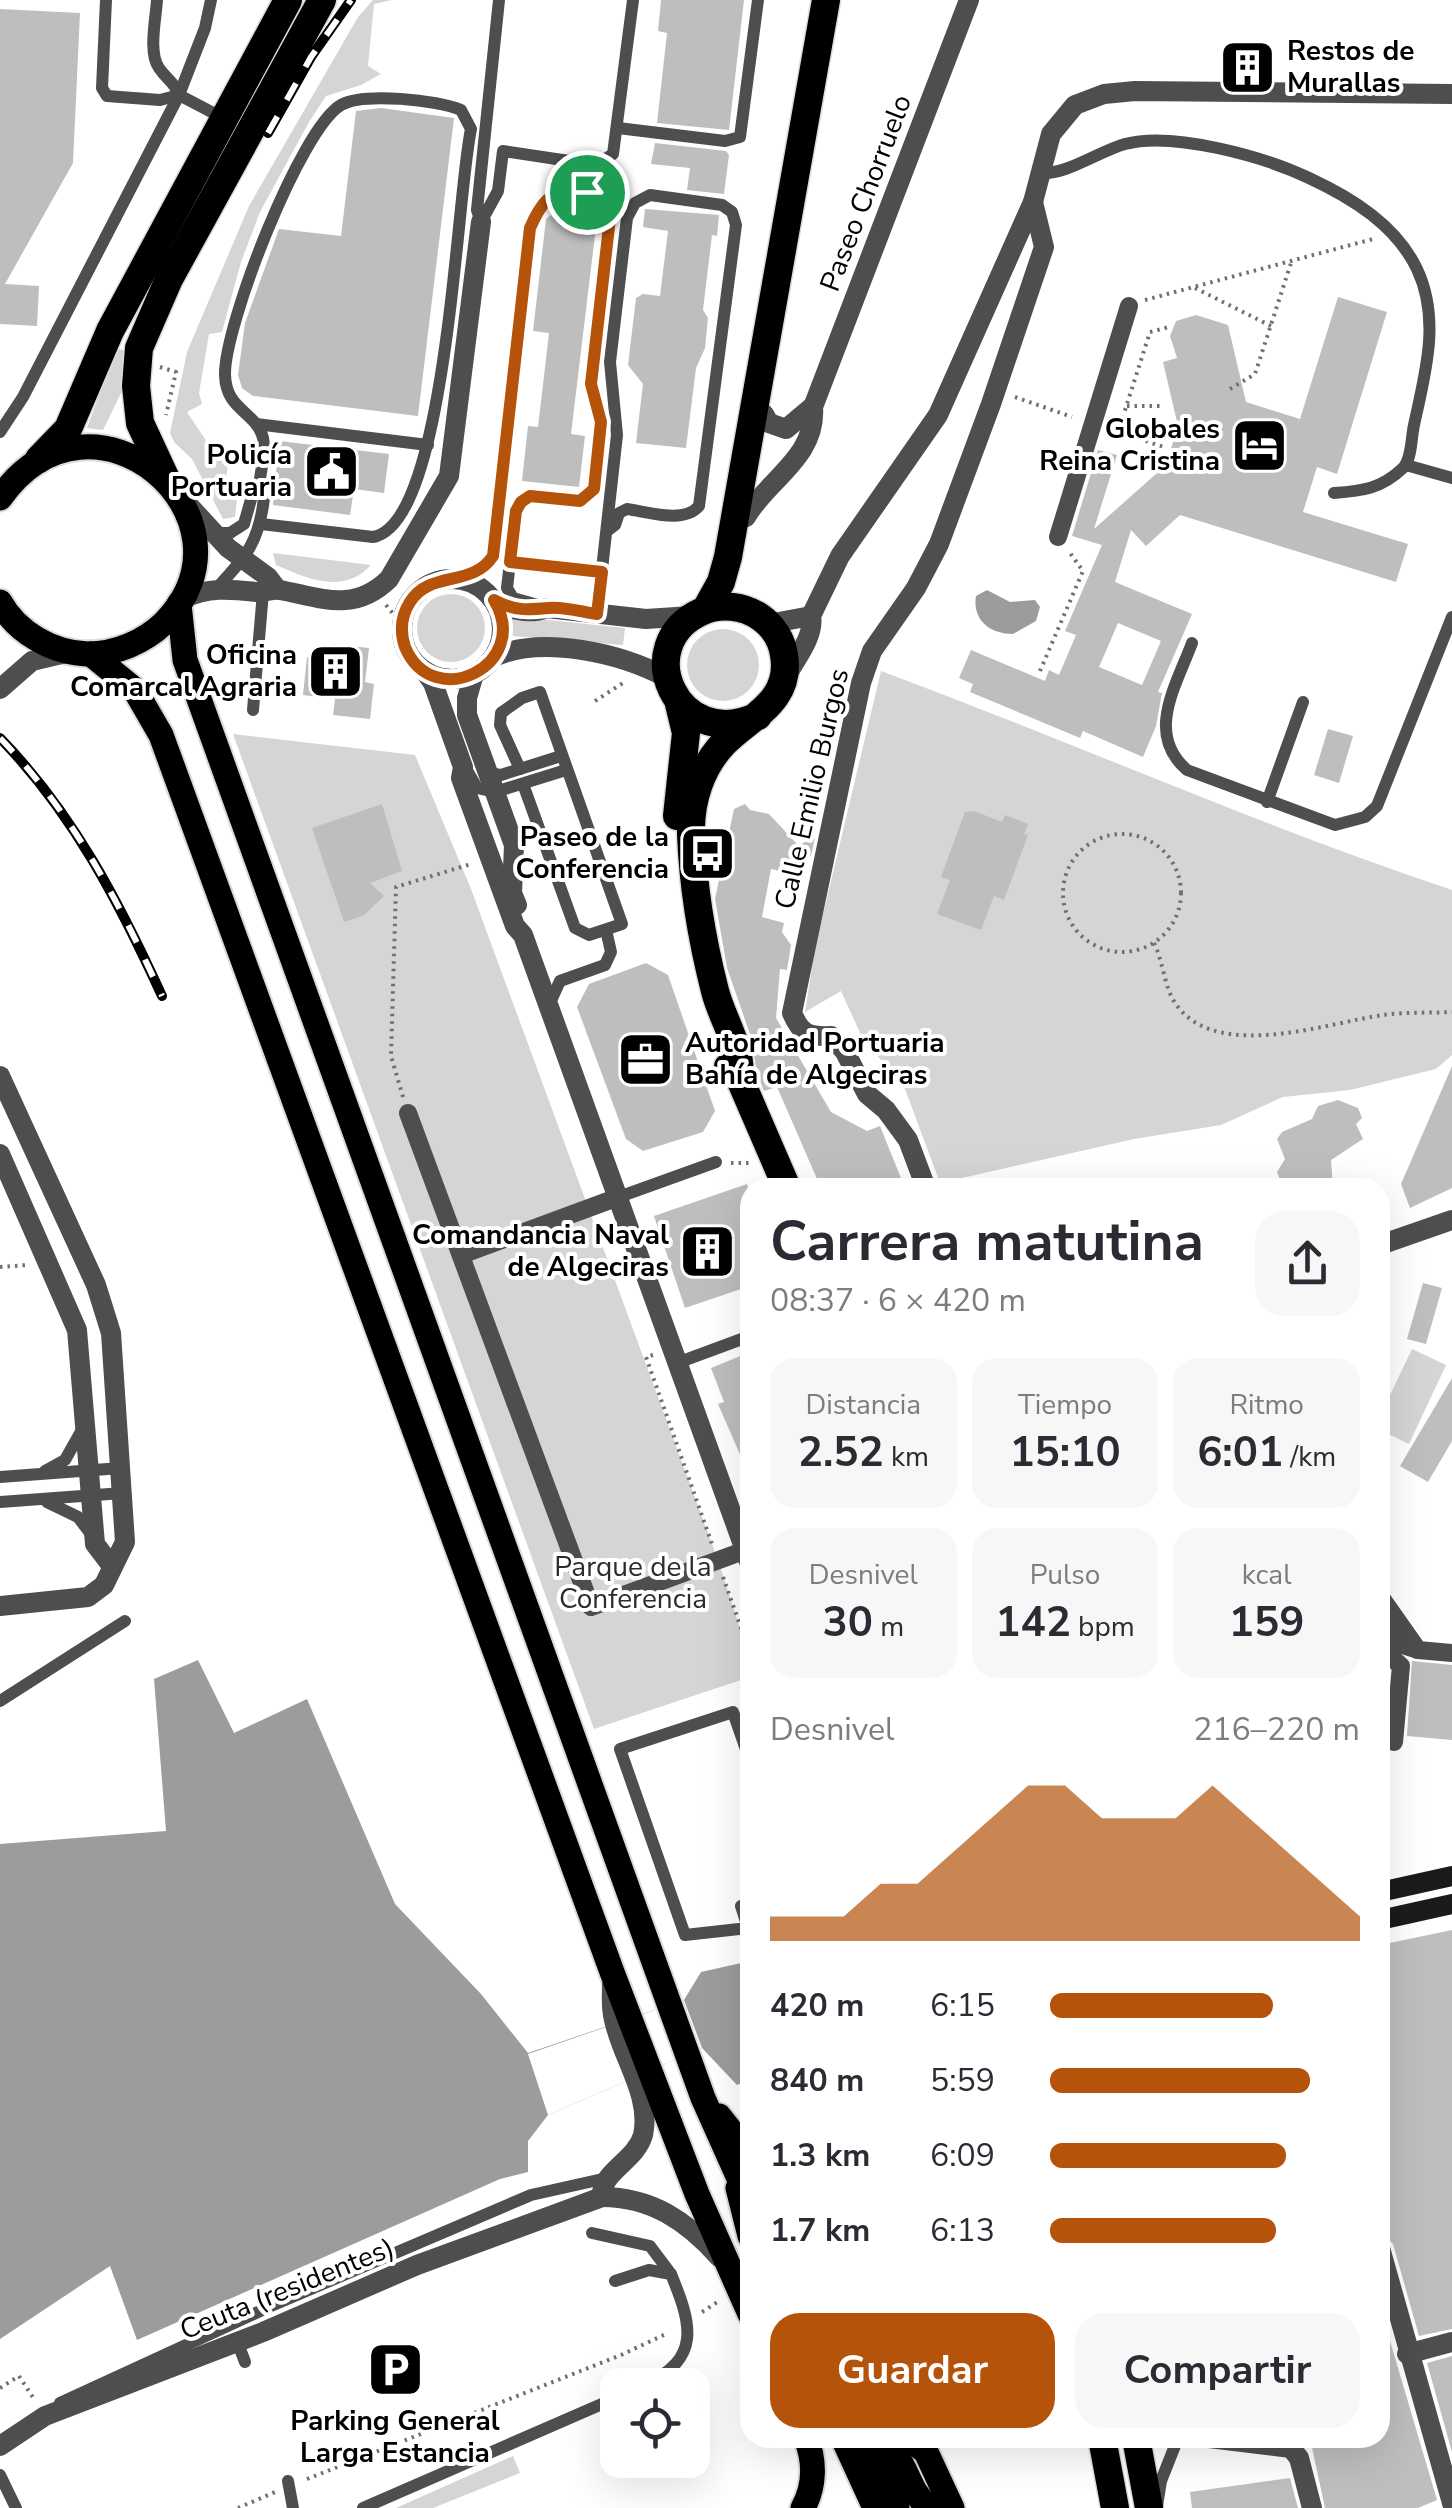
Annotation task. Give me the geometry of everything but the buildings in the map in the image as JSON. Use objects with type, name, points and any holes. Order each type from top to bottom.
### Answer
[{"type":"highway","points":[[270,34],[278,0]]},
{"type":"highway","points":[[40,459],[68,429],[97,356],[288,0]]},
{"type":"highway","points":[[172,486],[140,423],[136,369],[139,348],[169,279],[322,0]]},
{"type":"highway","points":[[783,1178],[739,1077],[729,1069],[703,996],[682,901],[677,805],[686,733],[673,691],[668,649],[674,636],[700,612],[721,582],[728,557],[826,0]]},
{"type":"highway","points":[[739,1077],[741,1064],[715,993],[702,926],[691,819],[696,792],[707,767],[724,744],[769,707],[783,682],[782,645],[740,590],[737,566],[838,0]]},
{"type":"highway","points":[[700,612],[720,606],[758,617]]},
{"type":"highway","points":[[673,691],[690,714],[716,724],[730,725],[758,716]]},
{"type":"highway","points":[[1104,2448],[1114,2500]]},
{"type":"highway","points":[[1138,2448],[1150,2500]]},
{"type":"main road","points":[[0,498],[11,482],[40,459],[76,447],[113,449],[145,462],[172,486],[191,527],[193,564],[180,602],[178,629],[194,685],[703,2098],[740,2159]]},
{"type":"main road","points":[[81,653],[136,643],[153,633],[180,602]]},
{"type":"main road","points":[[1,605],[32,636],[81,653],[135,690],[161,734],[612,1972],[740,2293]]},
{"type":"main road","points":[[1390,1890],[1452,1876]]},
{"type":"main road","points":[[1390,1918],[1452,1904]]},
{"type":"main road","points":[[803,2508],[812,2488],[810,2448]]},
{"type":"main road","points":[[848,2448],[875,2508]]},
{"type":"main road","points":[[869,2448],[898,2508]]},
{"type":"main road","points":[[889,2448],[900,2455],[921,2501],[929,2508]]},
{"type":"main road","points":[[911,2448],[938,2508]]},
{"type":"main road","points":[[920,2448],[926,2452],[952,2508]]},
{"type":"street","name":"Paseo Chorruelo","points":[[746,518],[799,456],[814,416],[813,406],[970,0]]},
{"type":"street","points":[[783,682],[808,637],[811,616],[840,556],[938,414],[1033,202],[1051,134],[1075,105],[1104,94],[1452,94]]},
{"type":"street","name":"Calle Emilio Burgos","points":[[922,1178],[908,1140],[886,1110],[868,1094],[845,1052],[830,1036],[810,1037],[800,1030],[792,1013],[861,683],[872,651],[916,588],[939,544],[992,400],[1044,247],[1033,202]]},
{"type":"street","points":[[180,602],[205,588],[270,591],[326,602],[358,600],[376,592],[405,557],[450,476],[482,222]]},
{"type":"street","points":[[1058,537],[1129,306]]},
{"type":"street","points":[[764,414],[769,423],[786,429],[813,406]]},
{"type":"street","points":[[172,486],[215,533],[268,576],[270,591]]},
{"type":"street","points":[[673,691],[620,656],[516,647],[474,674],[448,679],[414,662],[402,638],[404,612],[419,591],[443,580],[456,579],[481,588],[494,600],[536,612],[548,608],[668,620],[700,612]]},
{"type":"street","points":[[494,600],[502,633],[494,658]]},
{"type":"street","points":[[758,617],[811,616]]},
{"type":"street","points":[[0,689],[18,669],[32,662],[81,653]]},
{"type":"street","points":[[424,670],[432,683],[462,767],[461,778],[515,926],[523,936],[740,1536]]},
{"type":"street","points":[[474,674],[466,698],[467,715],[514,845],[512,894],[524,924],[523,936]]},
{"type":"street","points":[[0,1076],[101,1301],[115,1360],[126,1542],[104,1584],[88,1597],[0,1606]]},
{"type":"street","points":[[408,1113],[591,1607],[740,1560]]},
{"type":"street","points":[[0,1154],[74,1320],[83,1362],[95,1544],[111,1565]]},
{"type":"street","points":[[461,1255],[616,1198]]},
{"type":"street","points":[[1390,1242],[1452,1220]]},
{"type":"street","points":[[1390,1610],[1418,1650]]},
{"type":"street","points":[[1390,1637],[1418,1650],[1452,1653]]},
{"type":"street","points":[[1390,1656],[1401,1666],[1394,1742]]},
{"type":"street","points":[[612,1972],[612,2015],[644,2120],[635,2153],[604,2188],[670,2212],[702,2238],[733,2279]]},
{"type":"street","name":"Ceuta (residentes)","points":[[0,2446],[46,2416],[238,2341],[604,2188]]},
{"type":"street","points":[[1390,2307],[1450,2506]]},
{"type":"street","points":[[1407,2354],[1452,2342]]},
{"type":"street","points":[[1297,2448],[1312,2508]]},
{"type":"lane","points":[[106,0],[104,92],[115,100],[160,100],[178,95],[223,118]]},
{"type":"lane","points":[[158,0],[154,59],[174,81],[178,95]]},
{"type":"lane","points":[[0,432],[23,397],[178,95],[205,28],[211,0]]},
{"type":"lane","points":[[482,222],[477,210],[499,0]]},
{"type":"lane","points":[[484,149],[596,164],[613,154],[633,0]]},
{"type":"lane","points":[[618,128],[726,141],[740,137],[758,0]]},
{"type":"lane","points":[[215,533],[230,532],[244,524],[252,496],[258,491],[264,442],[256,424],[236,408],[228,394],[226,351],[258,248],[329,115],[357,98],[461,110],[471,128],[428,445],[424,468],[400,519],[381,535],[261,524]]},
{"type":"lane","points":[[1040,173],[1053,174],[1130,142],[1173,142],[1218,149],[1307,177],[1365,209],[1392,234],[1418,271],[1428,302],[1430,338],[1425,387],[1406,465],[1374,490],[1334,493]]},
{"type":"lane","points":[[482,222],[498,192],[503,152]]},
{"type":"lane","points":[[456,579],[484,569],[493,556],[530,228],[543,203],[552,195],[575,189],[597,198],[610,218],[591,384],[601,422],[596,483],[580,501],[530,496],[521,502],[516,511],[507,588],[510,596],[548,608]]},
{"type":"lane","points":[[597,614],[617,435],[610,362],[630,210],[650,195],[722,205],[732,212],[736,225],[699,506],[692,514],[682,516],[627,509],[619,513],[615,525],[607,532]]},
{"type":"lane","points":[[256,424],[428,445]]},
{"type":"lane","points":[[1406,465],[1452,478]]},
{"type":"lane","points":[[217,588],[243,559],[261,524],[264,498],[258,491]]},
{"type":"lane","points":[[253,710],[270,591]]},
{"type":"lane","points":[[1192,643],[1165,717],[1168,747],[1187,770],[1335,825],[1365,817],[1377,806],[1452,617]]},
{"type":"lane","points":[[520,769],[500,719],[504,708],[540,692],[622,924],[584,934],[572,924],[523,784]]},
{"type":"lane","points":[[1267,802],[1303,702]]},
{"type":"lane","points":[[462,767],[477,788],[520,769],[564,762]]},
{"type":"lane","points":[[491,782],[523,784],[564,762]]},
{"type":"lane","points":[[548,1008],[549,998],[560,981],[606,965],[611,952],[606,930]]},
{"type":"lane","points":[[616,1198],[716,1162]]},
{"type":"lane","points":[[676,1364],[740,1340]]},
{"type":"lane","points":[[38,1474],[53,1468],[74,1448],[86,1416]]},
{"type":"lane","points":[[0,1476],[121,1468]]},
{"type":"lane","points":[[0,1502],[122,1494]]},
{"type":"lane","points":[[40,1500],[78,1517],[95,1544]]},
{"type":"lane","points":[[0,1701],[125,1621]]},
{"type":"lane","points":[[740,1734],[732,1712],[620,1749],[685,1936],[740,1924]]},
{"type":"lane","points":[[46,2416],[66,2398],[531,2195],[604,2188]]},
{"type":"lane","points":[[593,2237],[615,2236],[650,2246],[671,2274],[690,2332],[684,2354],[669,2368]]},
{"type":"lane","points":[[616,2281],[649,2270],[671,2274]]},
{"type":"lane","points":[[238,2341],[245,2362]]},
{"type":"lane","points":[[363,2508],[600,2405]]},
{"type":"lane","points":[[1150,2500],[1174,2448]]},
{"type":"lane","points":[[0,2476],[16,2508]]},
{"type":"lane","points":[[289,2483],[293,2508]]},
{"type":"path","points":[[1129,306],[1392,234]]},
{"type":"path","points":[[1230,389],[1255,374],[1292,260]]},
{"type":"path","points":[[1193,287],[1271,326]]},
{"type":"path","points":[[1164,447],[1115,431],[1150,332],[1170,326]]},
{"type":"path","points":[[1008,395],[1093,424]]},
{"type":"path","points":[[1126,406],[1163,406]]},
{"type":"path","points":[[1040,671],[1083,571],[1058,537]]},
{"type":"path","points":[[510,562],[602,572]]},
{"type":"path","points":[[594,702],[636,675]]},
{"type":"path","points":[[1117,834],[1145,839],[1158,846],[1175,868],[1180,882],[1179,910],[1173,923],[1154,943],[1141,950],[1112,952],[1086,941],[1076,931],[1062,891],[1070,864],[1090,843],[1117,834]]},
{"type":"path","points":[[408,1113],[390,1056],[396,887],[490,858]]},
{"type":"path","points":[[1154,943],[1177,1007],[1195,1021],[1227,1034],[1282,1037],[1316,1026],[1390,1014],[1452,1012]]},
{"type":"path","points":[[716,1162],[759,1163],[775,1157]]},
{"type":"path","points":[[0,1267],[27,1265],[20,1250]]},
{"type":"path","points":[[238,2508],[289,2483],[621,2356],[688,2320],[733,2279]]},
{"type":"path","points":[[0,2388],[18,2376],[46,2416]]},
{"type":"green space","points":[[373,0],[392,0],[374,4],[368,66],[381,74],[326,96],[260,212],[241,262],[222,332],[209,334],[199,393],[202,404],[187,412],[217,457],[230,451],[223,499],[237,500],[235,517],[223,519],[192,459],[170,433],[187,352],[249,206],[358,17]]},
{"type":"green space","points":[[116,349],[124,350],[121,393],[103,430],[87,428]]},
{"type":"green space","points":[[273,553],[371,565],[349,580],[325,582],[276,565]]},
{"type":"green space","points":[[451,594],[475,604],[485,628],[475,652],[451,662],[427,652],[417,628],[427,604]]},
{"type":"green space","points":[[510,616],[625,628],[623,645],[512,636]]},
{"type":"green space","points":[[723,629],[748,640],[759,665],[748,690],[723,701],[698,690],[687,665],[698,640]]},
{"type":"green space","points":[[881,671],[1308,838],[1452,890],[1452,1055],[1436,1069],[1350,1090],[1283,1097],[1221,1125],[1134,1139],[962,1178],[938,1178],[905,1089],[862,1037],[841,991],[805,1012],[815,948]]},
{"type":"green space","name":"Parque de la Conferencia","points":[[233,734],[415,755],[471,889],[718,1560],[740,1629],[740,1680],[594,1729]]},
{"type":"green space","points":[[1412,1349],[1446,1365],[1409,1444],[1390,1435],[1390,1395]]},
{"type":"green space","points":[[513,2456],[520,2473],[433,2508],[396,2508]]},
{"type":"shaded area","points":[[987,590],[1010,602],[1035,600],[1040,607],[1036,621],[1013,634],[990,628],[980,619],[975,605],[976,596]]},
{"type":"shaded area","points":[[198,1660],[234,1733],[307,1699],[395,1904],[481,1994],[528,2053],[684,2000],[701,1972],[740,1963],[740,2084],[737,2085],[702,2048],[548,2115],[528,2141],[528,2172],[500,2179],[137,2340],[110,2266],[0,2339],[0,1844],[166,1831],[154,1679]]},
{"type":"pier","points":[[684,2000],[702,2048],[548,2115],[528,2054]]},
{"type":"railway","points":[[268,133],[311,57],[351,0]]},
{"type":"railway","points":[[0,738],[72,828],[129,927],[162,996]]},
{"type":"place","name":"Restos de Murallas","points":[[1248,67]]},
{"type":"place","name":"Globales Reina Cristina","points":[[1259,445]]},
{"type":"place","name":"Policía Portuaria","points":[[331,471]]},
{"type":"place","name":"Oficina Comarcal Agraria","points":[[336,671]]},
{"type":"place","name":"Paseo de la Conferencia","points":[[708,853]]},
{"type":"place","name":"Autoridad Portuaria Bahía de Algeciras","points":[[646,1059]]},
{"type":"place","name":"Comandancia Naval de Algeciras","points":[[708,1251]]},
{"type":"place","name":"Parking General Larga Estancia","points":[[395,2370]]},
{"type":"route","points":[[563,190],[587,192],[605,207],[610,218],[591,384],[601,422],[596,483],[580,501],[530,496],[521,502],[516,511],[510,562],[602,572],[597,614],[548,608],[536,612],[509,608],[494,600],[502,620],[502,633],[494,658],[462,678],[435,676],[414,662],[407,650],[402,638],[404,612],[410,600],[430,584],[471,576],[484,569],[493,556],[530,228],[543,203],[552,195],[563,190]]}]
